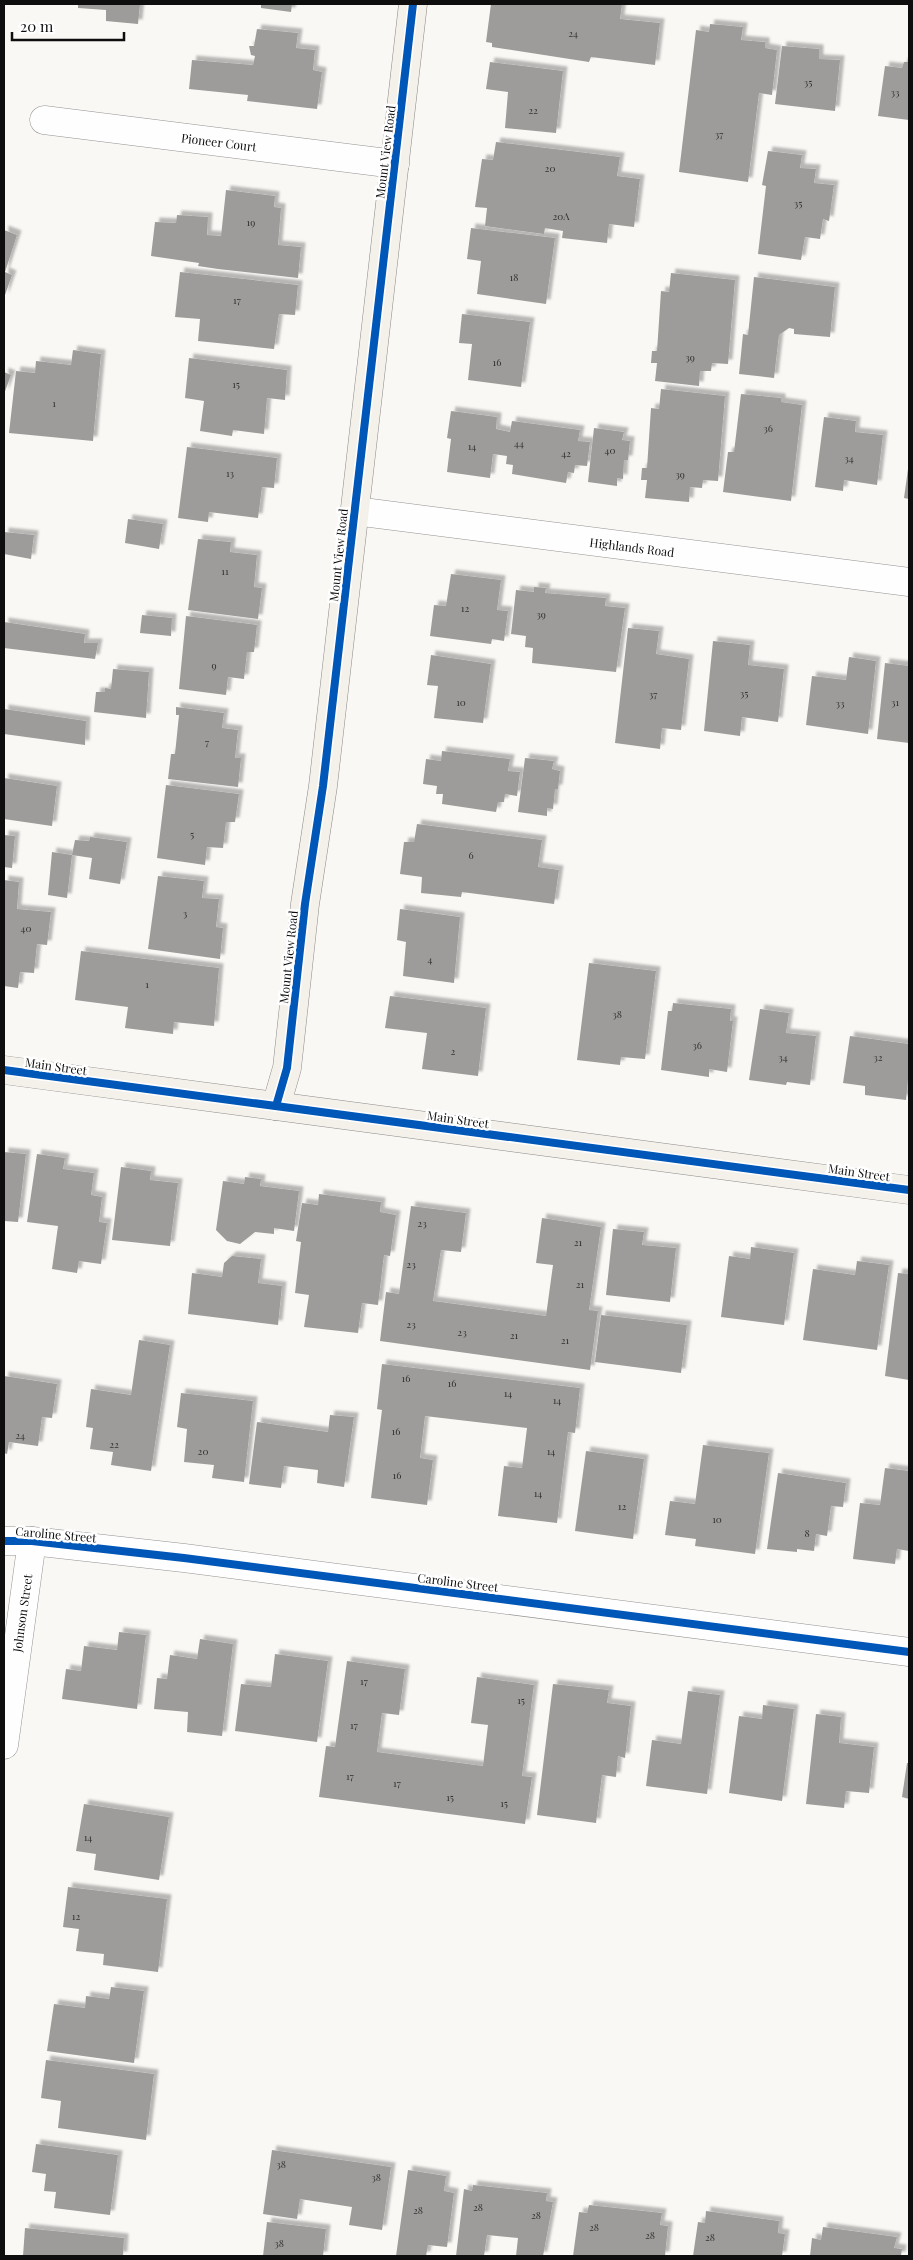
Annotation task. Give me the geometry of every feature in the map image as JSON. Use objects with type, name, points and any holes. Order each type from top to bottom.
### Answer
[{"type":"street","name":"Mount View Road","points":[[276,1106],[287,1068],[305,904],[323,786],[413,4]]},
{"type":"street","name":"Pioneer Court","points":[[44,120],[395,164]]},
{"type":"street","name":"Highlands Road","points":[[355,511],[909,582]]},
{"type":"street","name":"Main Street","points":[[4,1070],[909,1190]]},
{"type":"street","name":"Caroline Street","points":[[4,1541],[32,1541],[184,1558],[909,1652]]},
{"type":"street","name":"Johnson Street","points":[[4,1745],[32,1541]]},
{"type":"building","points":[[78,4],[140,4],[138,24],[106,21],[106,10],[78,8]]},
{"type":"building","points":[[261,4],[292,4],[291,12],[261,8]]},
{"type":"building","points":[[491,4],[622,4],[620,19],[660,23],[655,65],[591,57],[589,62],[492,47],[492,43],[486,42]]},
{"type":"building","points":[[710,24],[743,27],[741,40],[765,42],[765,48],[777,50],[772,95],[759,93],[748,182],[679,172],[696,30],[709,32]]},
{"type":"building","points":[[257,29],[298,33],[296,48],[315,50],[313,70],[322,72],[317,109],[247,101],[248,95],[189,89],[192,60],[253,65],[255,56],[251,55],[249,46],[254,46]]},
{"type":"building","points":[[782,46],[819,49],[819,59],[840,60],[835,111],[775,104]]},
{"type":"building","points":[[490,62],[563,71],[556,133],[505,128],[508,92],[486,89]]},
{"type":"building","points":[[904,62],[909,62],[909,120],[878,116],[885,66],[902,68]]},
{"type":"building","points":[[496,142],[620,157],[617,176],[640,179],[634,227],[609,224],[607,243],[562,238],[563,231],[545,228],[544,234],[485,226],[487,208],[475,207],[482,159],[493,160]]},
{"type":"building","points":[[768,151],[802,155],[800,168],[816,169],[814,183],[834,185],[829,221],[823,219],[820,239],[805,237],[801,260],[758,254],[766,186],[762,185]]},
{"type":"building","points":[[226,190],[275,196],[274,207],[281,208],[278,245],[301,247],[298,278],[218,269],[198,266],[199,263],[151,256],[155,222],[176,223],[177,215],[208,217],[207,235],[221,236]]},
{"type":"building","points":[[471,228],[555,238],[546,304],[477,294],[481,261],[467,259]]},
{"type":"building","points":[[4,230],[17,235],[5,272],[12,275],[4,298]]},
{"type":"building","points":[[180,272],[298,285],[295,315],[279,314],[274,349],[198,341],[200,319],[175,317]]},
{"type":"building","points":[[671,273],[735,280],[728,364],[712,363],[711,371],[700,371],[699,386],[655,381],[657,363],[651,363],[652,351],[657,351],[661,291],[669,292]]},
{"type":"building","points":[[754,277],[835,287],[830,337],[794,334],[794,329],[789,328],[779,335],[774,378],[739,374],[743,334],[748,335]]},
{"type":"building","points":[[462,314],[530,322],[521,387],[468,380],[472,344],[459,343]]},
{"type":"building","points":[[73,350],[101,354],[93,441],[9,433],[16,371],[35,373],[36,361],[71,365]]},
{"type":"building","points":[[189,358],[287,370],[285,400],[267,398],[264,434],[233,430],[232,436],[200,431],[204,401],[185,398]]},
{"type":"building","points":[[4,372],[11,375],[4,394]]},
{"type":"building","points":[[661,389],[725,396],[718,481],[703,480],[702,488],[690,487],[689,502],[645,498],[647,480],[641,480],[642,468],[647,468],[651,408],[659,409]]},
{"type":"building","points":[[741,394],[781,398],[781,402],[802,405],[791,501],[723,492],[728,452],[734,452]]},
{"type":"building","points":[[451,411],[497,417],[496,429],[510,432],[512,421],[580,430],[578,441],[590,442],[587,466],[575,465],[574,473],[568,472],[566,483],[512,474],[513,465],[506,464],[507,456],[493,454],[490,478],[447,472],[451,439],[447,438]]},
{"type":"building","points":[[824,417],[856,421],[855,432],[883,435],[877,485],[844,480],[843,491],[815,487]]},
{"type":"building","points":[[594,428],[624,432],[622,440],[630,441],[628,460],[624,460],[623,479],[617,478],[617,486],[588,482]]},
{"type":"building","points":[[187,447],[277,458],[274,488],[262,487],[258,518],[209,512],[208,522],[178,518]]},
{"type":"building","points":[[909,470],[909,499],[904,498]]},
{"type":"building","points":[[128,519],[163,524],[159,549],[125,543]]},
{"type":"building","points":[[4,532],[34,535],[31,559],[4,554]]},
{"type":"building","points":[[198,539],[231,542],[230,552],[257,555],[254,587],[262,588],[258,619],[188,610]]},
{"type":"building","points":[[451,574],[501,580],[497,610],[508,611],[504,641],[492,639],[491,644],[430,636],[434,605],[446,606]]},
{"type":"building","points":[[534,587],[546,588],[545,593],[606,598],[605,606],[625,608],[616,672],[532,663],[533,648],[525,647],[526,636],[511,634],[516,590],[534,592]]},
{"type":"building","points":[[142,615],[172,618],[171,636],[140,633]]},
{"type":"building","points":[[186,616],[257,625],[254,652],[247,652],[244,679],[228,677],[226,695],[179,689]]},
{"type":"building","points":[[4,622],[85,634],[84,643],[98,643],[95,659],[4,648]]},
{"type":"building","points":[[628,628],[659,631],[656,654],[689,659],[681,730],[662,728],[660,749],[615,743]]},
{"type":"building","points":[[713,641],[750,645],[748,665],[784,669],[778,722],[742,717],[740,736],[704,731]]},
{"type":"building","points":[[431,655],[491,664],[483,723],[434,718],[438,686],[427,685]]},
{"type":"building","points":[[849,657],[876,661],[868,734],[806,725],[812,676],[846,680]]},
{"type":"building","points":[[885,663],[909,666],[909,743],[877,739]]},
{"type":"building","points":[[113,669],[149,672],[146,718],[94,712],[96,692],[105,692],[105,688],[111,689]]},
{"type":"building","points":[[176,707],[224,713],[222,728],[238,730],[235,758],[241,758],[238,787],[168,779],[171,754],[175,754],[179,715],[176,715]]},
{"type":"building","points":[[4,709],[86,721],[85,745],[4,734]]},
{"type":"building","points":[[442,751],[510,759],[508,771],[520,772],[517,796],[505,794],[504,802],[498,802],[496,812],[442,804],[443,794],[436,794],[437,786],[423,784],[426,759],[441,761]]},
{"type":"building","points":[[525,758],[554,761],[552,769],[560,771],[558,789],[555,789],[553,809],[547,808],[547,816],[518,812]]},
{"type":"building","points":[[4,778],[57,786],[52,826],[4,819]]},
{"type":"building","points":[[166,785],[239,794],[235,822],[226,822],[223,848],[207,847],[205,865],[157,858]]},
{"type":"building","points":[[417,824],[542,840],[538,867],[559,870],[554,904],[462,892],[461,897],[421,893],[422,877],[400,874],[404,842],[414,842]]},
{"type":"building","points":[[4,835],[15,836],[12,868],[4,867]]},
{"type":"building","points":[[90,837],[127,842],[120,884],[89,879],[92,858],[72,855],[75,840],[89,841]]},
{"type":"building","points":[[52,852],[72,855],[67,898],[48,895]]},
{"type":"building","points":[[158,876],[204,881],[202,898],[219,899],[216,927],[223,928],[220,959],[148,949]]},
{"type":"building","points":[[4,880],[19,882],[17,909],[51,912],[47,945],[37,944],[34,973],[20,972],[18,988],[4,986]]},
{"type":"building","points":[[400,909],[460,917],[454,983],[403,976],[406,942],[397,940]]},
{"type":"building","points":[[81,951],[219,968],[214,1026],[174,1022],[173,1034],[125,1028],[128,1007],[75,1000]]},
{"type":"building","points":[[589,963],[656,971],[645,1059],[621,1057],[620,1065],[577,1060]]},
{"type":"building","points":[[390,996],[486,1008],[478,1076],[422,1069],[427,1033],[385,1028]]},
{"type":"building","points":[[673,1003],[731,1009],[730,1021],[733,1021],[727,1072],[709,1069],[709,1077],[661,1070],[668,1011],[672,1011]]},
{"type":"building","points":[[760,1009],[789,1013],[786,1033],[816,1036],[810,1085],[787,1082],[786,1085],[749,1080]]},
{"type":"building","points":[[850,1036],[909,1044],[906,1100],[865,1095],[865,1086],[843,1083]]},
{"type":"building","points":[[4,1152],[26,1154],[18,1222],[4,1221]]},
{"type":"building","points":[[37,1154],[65,1158],[63,1169],[94,1173],[91,1195],[102,1197],[99,1222],[107,1223],[101,1264],[79,1261],[77,1273],[52,1269],[58,1226],[27,1222]]},
{"type":"building","points":[[121,1167],[151,1171],[150,1180],[178,1183],[170,1246],[112,1240]]},
{"type":"building","points":[[245,1177],[261,1179],[260,1186],[299,1191],[294,1231],[274,1228],[274,1234],[255,1232],[240,1244],[227,1241],[216,1230],[223,1181],[244,1184]]},
{"type":"building","points":[[319,1194],[381,1202],[380,1212],[396,1215],[390,1256],[384,1255],[378,1305],[362,1303],[358,1333],[304,1327],[309,1295],[295,1293],[301,1242],[296,1241],[302,1203],[318,1205]]},
{"type":"building","points":[[411,1206],[466,1213],[461,1252],[441,1250],[433,1301],[546,1316],[553,1265],[536,1263],[542,1218],[601,1227],[589,1310],[598,1311],[590,1370],[380,1341],[386,1292],[399,1294]]},
{"type":"building","points":[[613,1229],[644,1232],[642,1245],[676,1248],[670,1302],[606,1295]]},
{"type":"building","points":[[751,1247],[794,1253],[784,1325],[721,1317],[729,1256],[750,1259]]},
{"type":"building","points":[[232,1256],[261,1259],[258,1283],[282,1286],[278,1325],[188,1314],[192,1273],[222,1277],[224,1263]]},
{"type":"building","points":[[857,1261],[889,1265],[877,1350],[803,1340],[813,1269],[855,1275]]},
{"type":"building","points":[[898,1273],[909,1274],[909,1380],[885,1376]]},
{"type":"building","points":[[601,1315],[687,1325],[681,1373],[595,1362]]},
{"type":"building","points":[[139,1340],[170,1345],[151,1471],[111,1465],[113,1452],[90,1449],[93,1428],[86,1427],[91,1389],[131,1395]]},
{"type":"building","points":[[382,1364],[580,1388],[575,1433],[568,1432],[557,1523],[498,1516],[504,1466],[522,1468],[527,1428],[425,1416],[420,1458],[433,1460],[427,1505],[371,1498],[382,1410],[377,1409]]},
{"type":"building","points":[[4,1376],[57,1384],[52,1418],[42,1417],[38,1446],[9,1442],[7,1454],[4,1453]]},
{"type":"building","points":[[181,1393],[253,1401],[244,1482],[212,1478],[214,1465],[184,1462],[187,1429],[177,1427]]},
{"type":"building","points":[[330,1415],[354,1417],[344,1487],[317,1483],[318,1470],[284,1466],[281,1488],[249,1484],[257,1422],[328,1432]]},
{"type":"building","points":[[703,1445],[769,1453],[755,1554],[695,1546],[696,1539],[665,1535],[670,1501],[695,1504]]},
{"type":"building","points":[[586,1451],[644,1459],[633,1539],[575,1531]]},
{"type":"building","points":[[885,1468],[909,1471],[909,1551],[897,1549],[895,1564],[853,1559],[860,1503],[880,1505]]},
{"type":"building","points":[[778,1473],[846,1483],[843,1507],[831,1506],[827,1536],[816,1534],[814,1551],[797,1549],[797,1552],[767,1549]]},
{"type":"building","points":[[119,1632],[146,1635],[137,1709],[62,1699],[66,1669],[81,1671],[84,1646],[117,1650]]},
{"type":"building","points":[[200,1639],[233,1644],[222,1736],[187,1732],[188,1712],[154,1709],[157,1678],[167,1679],[170,1655],[197,1659]]},
{"type":"building","points":[[275,1654],[328,1661],[317,1742],[235,1731],[241,1684],[271,1687]]},
{"type":"building","points":[[347,1661],[405,1669],[399,1715],[382,1713],[377,1752],[483,1766],[488,1725],[471,1723],[477,1677],[534,1685],[522,1776],[532,1777],[525,1824],[319,1797],[326,1746],[335,1747]]},
{"type":"building","points":[[553,1684],[609,1690],[607,1703],[631,1706],[625,1758],[618,1756],[616,1777],[602,1775],[596,1823],[537,1815]]},
{"type":"building","points":[[688,1691],[720,1695],[707,1794],[646,1786],[652,1740],[681,1744]]},
{"type":"building","points":[[763,1705],[794,1709],[782,1801],[729,1793],[739,1716],[762,1719]]},
{"type":"building","points":[[816,1714],[841,1717],[839,1743],[874,1747],[869,1793],[846,1791],[844,1808],[806,1804]]},
{"type":"building","points":[[907,1763],[909,1763],[909,1799],[902,1797]]},
{"type":"building","points":[[84,1804],[169,1817],[159,1880],[94,1870],[96,1854],[76,1851]]},
{"type":"building","points":[[68,1887],[167,1899],[158,1972],[103,1965],[104,1954],[76,1951],[79,1929],[63,1927]]},
{"type":"building","points":[[111,1987],[144,1991],[134,2063],[47,2051],[54,2004],[85,2008],[86,1996],[109,1999]]},
{"type":"building","points":[[46,2060],[154,2074],[146,2140],[58,2128],[61,2101],[41,2098]]},
{"type":"building","points":[[36,2144],[118,2155],[110,2215],[54,2208],[56,2192],[44,2191],[46,2174],[32,2172]]},
{"type":"building","points":[[272,2150],[391,2167],[382,2230],[349,2225],[352,2207],[300,2199],[297,2219],[263,2214]]},
{"type":"building","points":[[408,2170],[446,2176],[444,2191],[454,2193],[447,2247],[428,2245],[426,2256],[396,2256]]},
{"type":"building","points":[[473,2185],[547,2193],[546,2201],[553,2202],[543,2256],[516,2256],[518,2238],[487,2235],[484,2256],[456,2256],[464,2189],[472,2191]]},
{"type":"building","points":[[589,2205],[662,2213],[660,2225],[668,2226],[665,2256],[573,2256],[579,2212],[587,2213]]},
{"type":"building","points":[[706,2211],[779,2221],[778,2233],[785,2234],[782,2256],[693,2256],[698,2222],[705,2223]]},
{"type":"building","points":[[267,2222],[326,2229],[323,2256],[263,2256]]},
{"type":"building","points":[[823,2227],[897,2237],[894,2248],[902,2249],[901,2256],[810,2256],[812,2238],[821,2240]]},
{"type":"building","points":[[25,2228],[124,2238],[123,2256],[23,2256]]},
{"type":"cycle path","points":[[276,1106],[287,1068],[305,904],[323,786],[413,4]]},
{"type":"cycle path","points":[[4,1070],[909,1190]]},
{"type":"cycle path","points":[[4,1541],[32,1541],[184,1558],[909,1652]]}]
